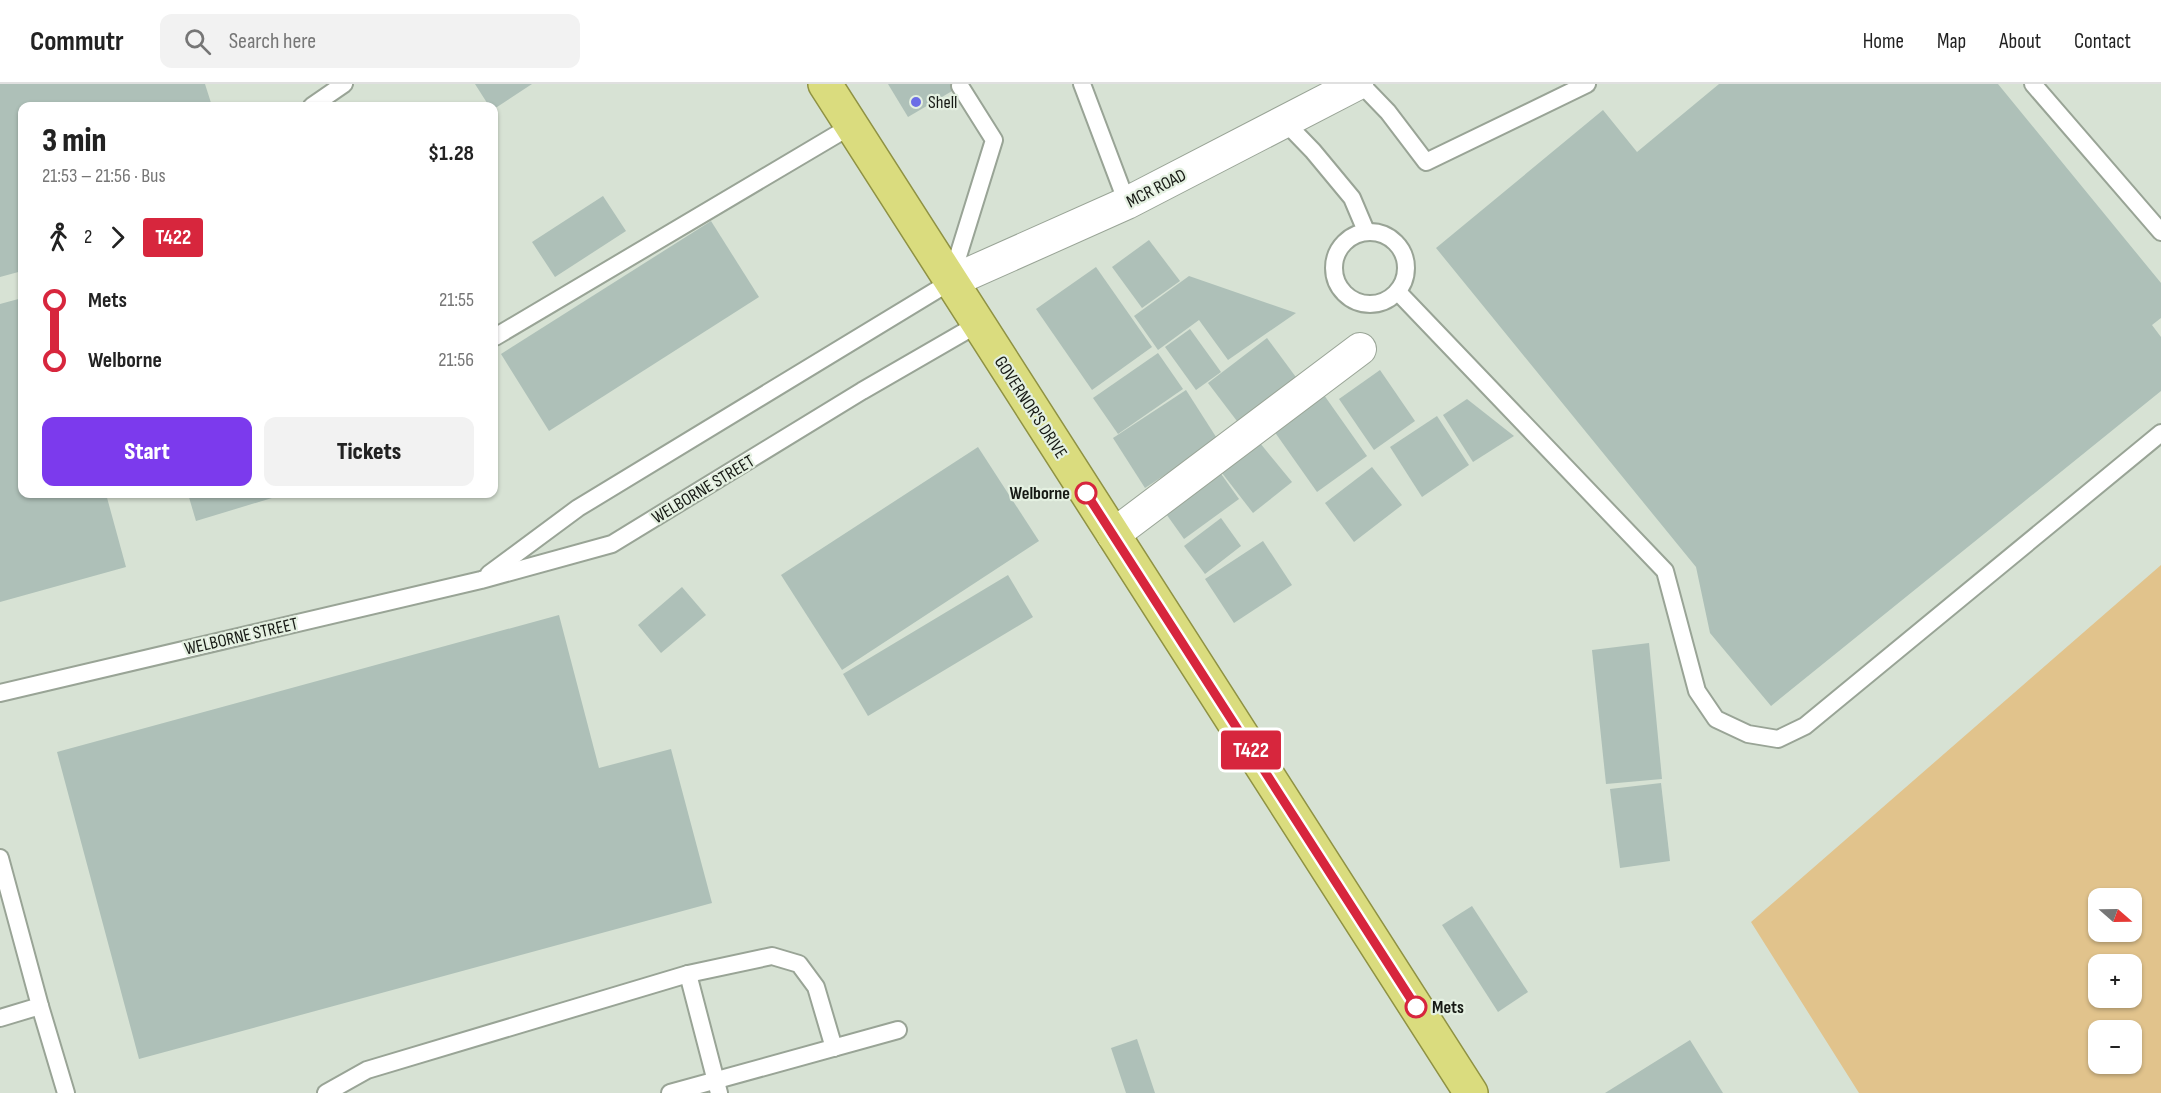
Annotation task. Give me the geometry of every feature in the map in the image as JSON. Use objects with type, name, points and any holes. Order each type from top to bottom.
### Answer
[{"type":"highway","name":"GOVERNOR'S DRIVE","points":[[825,84],[1471,1093]]},
{"type":"street","name":"MCR ROAD","points":[[950,282],[1127,203],[1359,84]]},
{"type":"street","points":[[1113,536],[1360,349]]},
{"type":"lane","points":[[318,102],[344,84]]},
{"type":"lane","points":[[1082,84],[1127,203]]},
{"type":"lane","points":[[1359,84],[1388,112],[1426,162],[1587,84]]},
{"type":"lane","points":[[2033,84],[2161,232]]},
{"type":"lane","points":[[950,282],[994,140],[960,86]]},
{"type":"lane","points":[[1284,122],[1313,151],[1352,198],[1366,231]]},
{"type":"lane","points":[[498,335],[851,126]]},
{"type":"lane","points":[[1366,231],[1381,232],[1393,239],[1402,251],[1406,264],[1404,279],[1398,292],[1387,300],[1373,304],[1358,303],[1346,296],[1337,285],[1333,271],[1335,256],[1341,244],[1353,235],[1366,231]]},
{"type":"lane","name":"WELBORNE STREET","points":[[481,580],[578,508],[950,282]]},
{"type":"lane","points":[[1398,292],[1665,571],[1697,691],[1716,718],[1748,734],[1778,738],[1804,726],[2161,433]]},
{"type":"lane","name":"WELBORNE STREET","points":[[0,693],[481,580],[612,543],[978,324]]},
{"type":"lane","points":[[0,858],[66,1093]]},
{"type":"lane","points":[[326,1093],[366,1070],[688,974],[772,956],[800,964],[816,987],[834,1048]]},
{"type":"lane","points":[[688,974],[718,1087]]},
{"type":"lane","points":[[0,1018],[40,1006]]},
{"type":"lane","points":[[670,1093],[718,1087],[834,1048],[898,1030]]},
{"type":"shaded area","points":[[2161,565],[2161,1093],[1859,1093],[1751,922]]},
{"type":"building","points":[[0,84],[205,84],[211,102],[18,102],[18,272],[0,277]]},
{"type":"building","points":[[475,84],[532,84],[498,106],[498,102],[486,102]]},
{"type":"building","name":"Shell","points":[[888,84],[964,84],[908,117]]},
{"type":"building","points":[[1719,84],[1998,84],[2161,283],[2161,318],[2152,325],[2161,337],[2161,391],[1771,706],[1710,633],[1696,567],[1436,248],[1603,110],[1637,152]]},
{"type":"building","points":[[603,196],[626,231],[555,277],[532,242]]},
{"type":"building","points":[[711,221],[759,297],[549,431],[501,354]]},
{"type":"building","points":[[1149,240],[1180,281],[1142,308],[1112,267]]},
{"type":"building","points":[[1096,267],[1152,347],[1092,390],[1036,309]]},
{"type":"building","points":[[1189,276],[1296,313],[1228,360],[1199,320],[1158,350],[1134,316]]},
{"type":"building","points":[[18,299],[18,498],[107,498],[126,567],[0,602],[0,304]]},
{"type":"building","points":[[1190,329],[1221,372],[1196,390],[1165,347]]},
{"type":"building","points":[[1267,338],[1301,384],[1243,429],[1208,383]]},
{"type":"building","points":[[1158,353],[1183,389],[1118,434],[1093,398]]},
{"type":"building","points":[[1380,370],[1415,421],[1374,450],[1339,399]]},
{"type":"building","points":[[1186,390],[1218,440],[1145,488],[1113,438]]},
{"type":"building","points":[[1324,395],[1367,456],[1317,492],[1274,431]]},
{"type":"building","points":[[1467,399],[1514,436],[1473,462],[1443,415]]},
{"type":"building","points":[[1437,416],[1469,465],[1422,497],[1390,447]]},
{"type":"building","points":[[1260,443],[1292,482],[1253,513],[1222,473]]},
{"type":"building","points":[[978,447],[1039,541],[842,670],[781,575]]},
{"type":"building","points":[[1372,467],[1402,505],[1354,542],[1325,503]]},
{"type":"building","points":[[1219,471],[1239,499],[1184,539],[1164,511]]},
{"type":"building","points":[[189,498],[272,498],[196,521]]},
{"type":"building","points":[[1221,518],[1241,546],[1205,574],[1184,546]]},
{"type":"building","points":[[1263,541],[1292,585],[1234,623],[1205,579]]},
{"type":"building","points":[[1008,575],[1033,617],[868,716],[843,674]]},
{"type":"building","points":[[682,587],[706,615],[661,653],[638,625]]},
{"type":"building","points":[[559,615],[599,768],[671,749],[712,903],[139,1059],[57,752]]},
{"type":"building","points":[[1649,643],[1662,779],[1606,784],[1592,650]]},
{"type":"building","points":[[1661,783],[1670,861],[1620,868],[1610,789]]},
{"type":"building","points":[[1472,906],[1528,992],[1498,1012],[1442,925]]},
{"type":"building","points":[[1137,1039],[1155,1093],[1126,1093],[1111,1048]]},
{"type":"building","points":[[1690,1040],[1723,1093],[1605,1093]]},
{"type":"bus line","name":"T422","points":[[1086,493],[1416,1007]]},
{"type":"place","name":"Shell","points":[[916,102]]},
{"type":"place","name":"Welborne","points":[[1086,493]]},
{"type":"place","name":"Mets","points":[[1416,1007]]}]
